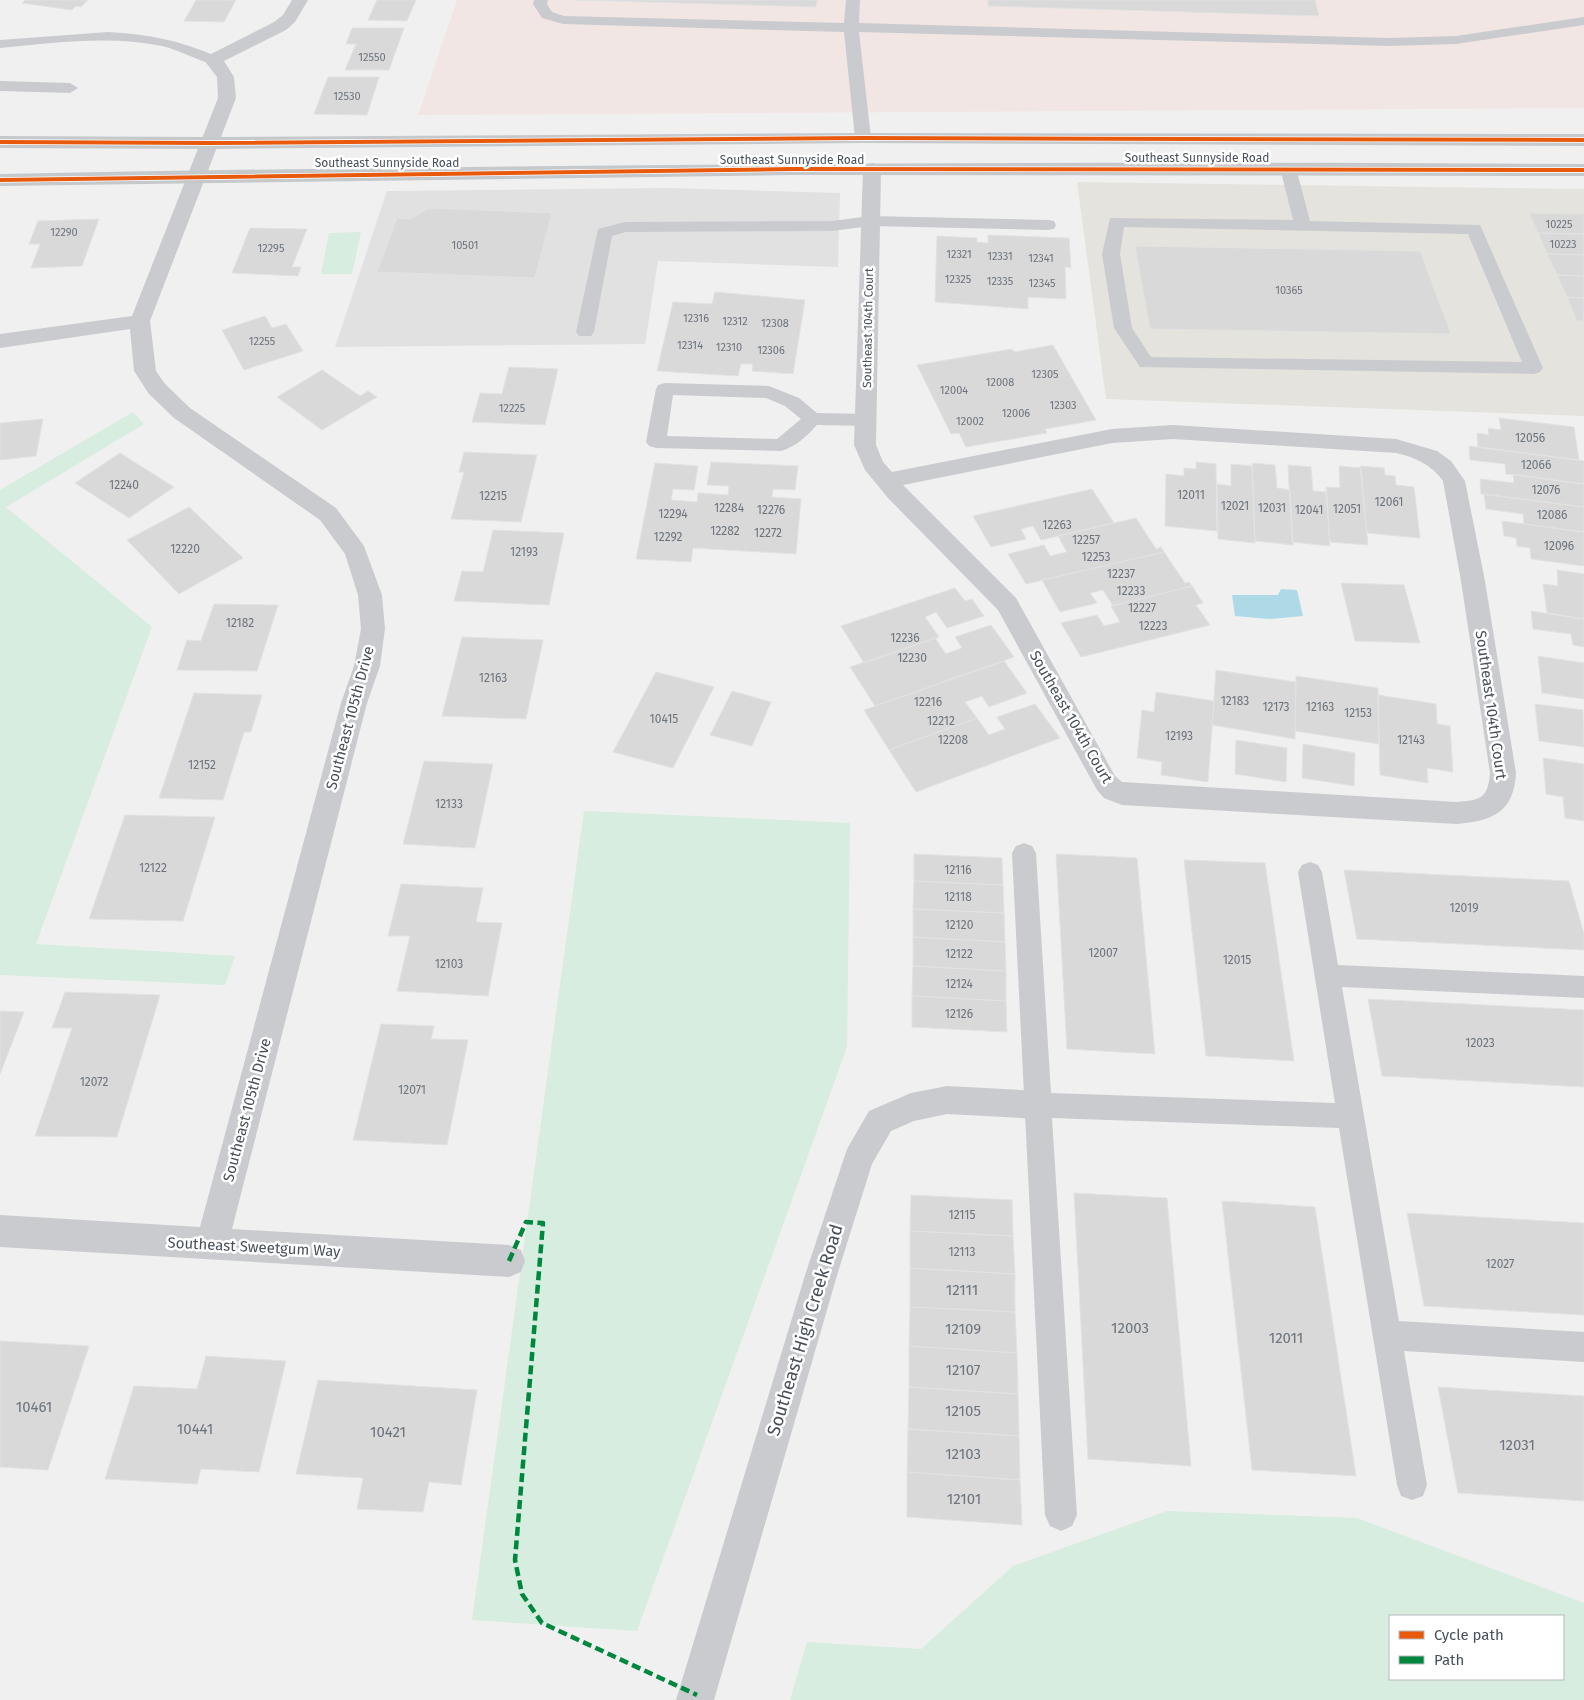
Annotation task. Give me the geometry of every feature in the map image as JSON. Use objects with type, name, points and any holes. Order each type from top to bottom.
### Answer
[{"type":"main road","name":"Southeast Sunnyside Road","points":[[0,142],[210,143],[863,138],[1584,140]]},
{"type":"main road","points":[[872,170],[878,158],[886,154],[971,154],[1007,138]]},
{"type":"main road","points":[[1288,168],[1289,158],[1295,154],[1379,154],[1405,139]]},
{"type":"main road","name":"Southeast Sunnyside Road","points":[[0,180],[197,175],[872,170],[1288,168],[1584,170]]},
{"type":"street","points":[[212,60],[280,26],[292,13],[300,0]]},
{"type":"street","name":"Southeast 105th Drive","points":[[212,60],[222,70],[228,80],[227,98],[140,321],[145,371],[157,389],[182,413],[328,514],[356,552],[370,594],[373,628],[367,666],[351,712],[212,1244]]},
{"type":"street","name":"Southeast 104th Court","points":[[872,170],[865,445],[874,465],[887,481],[1007,604],[1106,783],[1113,790],[1122,794],[1457,813],[1478,811],[1494,804],[1503,789],[1503,773],[1473,581],[1454,482],[1446,468],[1434,457],[1415,449],[1396,446],[1173,432],[1112,436],[887,481]]},
{"type":"street","points":[[0,341],[140,321]]},
{"type":"street","name":"Southeast High Creek Road","points":[[695,1700],[858,1159],[880,1121],[911,1107],[947,1100],[1039,1104]]},
{"type":"street","name":"Southeast Sweetgum Way","points":[[0,1231],[509,1261]]},
{"type":"lane","points":[[541,0],[540,4],[547,15],[563,20],[1419,42],[1456,40],[1584,20]]},
{"type":"lane","points":[[853,0],[851,27],[863,138]]},
{"type":"lane","points":[[0,44],[110,37],[137,39],[185,47],[212,60]]},
{"type":"lane","points":[[0,86],[70,88]]},
{"type":"lane","points":[[1288,168],[1303,226]]},
{"type":"lane","points":[[585,332],[604,233],[625,227],[832,226],[870,221],[1048,225]]},
{"type":"lane","points":[[1116,222],[1303,226],[1474,229],[1534,368],[1146,363],[1123,328],[1111,254],[1116,222]]},
{"type":"lane","points":[[812,419],[798,434],[781,445],[656,442],[664,389],[769,392],[792,402],[812,419],[866,420]]},
{"type":"lane","points":[[1024,853],[1062,1515]]},
{"type":"lane","points":[[1310,872],[1412,1485]]},
{"type":"lane","points":[[1327,975],[1584,987]]},
{"type":"lane","points":[[1039,1104],[1351,1116]]},
{"type":"lane","points":[[1387,1335],[1584,1347]]},
{"type":"shaded area","points":[[457,0],[1584,0],[1584,108],[418,115]]},
{"type":"shaded area","points":[[1077,182],[1584,189],[1584,416],[1106,399]]},
{"type":"shaded area","points":[[668,188],[840,193],[838,267],[658,261],[645,344],[335,347],[387,191]]},
{"type":"green space","points":[[361,232],[352,274],[321,274],[329,233]]},
{"type":"green space","points":[[133,412],[144,424],[6,507],[152,627],[36,944],[235,956],[225,985],[0,975],[0,490]]},
{"type":"green space","points":[[584,811],[850,823],[847,1047],[637,1631],[472,1620]]},
{"type":"green space","points":[[1167,1511],[1357,1518],[1584,1603],[1584,1700],[790,1700],[807,1642],[921,1649],[1013,1566]]},
{"type":"water","points":[[1281,589],[1297,590],[1303,616],[1269,619],[1235,616],[1232,595],[1278,595]]},
{"type":"building","points":[[25,0],[88,0],[81,7],[76,6],[72,10],[22,3]]},
{"type":"building","points":[[196,0],[236,0],[224,22],[184,21]]},
{"type":"building","points":[[377,0],[416,0],[407,21],[368,20]]},
{"type":"building","points":[[574,0],[817,0],[816,7]]},
{"type":"building","points":[[988,0],[1315,0],[1319,16],[988,6]]},
{"type":"building","points":[[352,28],[404,28],[389,70],[345,70],[356,44],[346,44]]},
{"type":"building","points":[[328,77],[379,77],[367,115],[314,114]]},
{"type":"building","points":[[429,208],[552,213],[535,278],[377,272],[397,218],[411,219]]},
{"type":"building","points":[[1529,213],[1584,214],[1584,234],[1538,233]]},
{"type":"building","points":[[99,219],[82,266],[31,268],[40,244],[29,244],[38,221]]},
{"type":"building","points":[[250,228],[307,229],[292,267],[301,267],[298,276],[232,273]]},
{"type":"building","points":[[1538,233],[1584,234],[1584,255],[1547,254]]},
{"type":"building","points":[[988,235],[1069,238],[1071,268],[1065,267],[1066,299],[1028,297],[1028,309],[935,302],[937,236],[977,238],[977,242],[988,243]]},
{"type":"building","points":[[1135,246],[1420,251],[1451,334],[1150,329]]},
{"type":"building","points":[[1547,254],[1584,255],[1584,276],[1557,275]]},
{"type":"building","points":[[1557,275],[1584,276],[1584,298],[1567,297]]},
{"type":"building","points":[[715,292],[805,300],[793,374],[752,371],[753,364],[741,364],[738,376],[657,371],[673,302],[712,304]]},
{"type":"building","points":[[1567,297],[1584,298],[1584,321],[1577,321]]},
{"type":"building","points":[[265,316],[272,328],[286,324],[303,351],[244,370],[222,330]]},
{"type":"building","points":[[1053,345],[1096,420],[1045,429],[1047,433],[966,447],[959,433],[951,434],[917,365],[1012,349],[1014,352]]},
{"type":"building","points":[[509,367],[558,369],[545,425],[472,422],[480,393],[502,394]]},
{"type":"building","points":[[322,370],[360,396],[368,391],[377,397],[322,430],[277,397]]},
{"type":"building","points":[[1499,418],[1574,427],[1579,460],[1478,447],[1477,433],[1489,435],[1488,428],[1501,430]]},
{"type":"building","points":[[43,419],[36,456],[0,460],[0,423]]},
{"type":"building","points":[[1469,446],[1584,461],[1584,484],[1506,474],[1505,464],[1470,460]]},
{"type":"building","points":[[464,452],[537,455],[521,522],[451,519],[464,472],[459,472]]},
{"type":"building","points":[[120,453],[174,487],[129,518],[75,483]]},
{"type":"building","points":[[711,462],[798,466],[795,490],[773,489],[772,497],[801,499],[796,554],[693,548],[691,562],[636,559],[655,463],[698,466],[694,490],[673,489],[671,500],[697,502],[698,493],[728,495],[729,486],[707,485]]},
{"type":"building","points":[[1196,462],[1216,464],[1217,531],[1165,526],[1166,474],[1184,476],[1184,468],[1196,469]]},
{"type":"building","points":[[1252,463],[1275,465],[1277,488],[1290,490],[1293,545],[1255,541]]},
{"type":"building","points":[[1231,464],[1252,466],[1255,543],[1218,539],[1217,484],[1231,486]]},
{"type":"building","points":[[1288,465],[1311,467],[1313,491],[1326,492],[1330,546],[1292,542]]},
{"type":"building","points":[[1339,466],[1361,468],[1368,545],[1330,542],[1326,487],[1340,488]]},
{"type":"building","points":[[1360,466],[1384,468],[1385,475],[1395,476],[1396,485],[1414,487],[1420,538],[1367,533]]},
{"type":"building","points":[[1513,474],[1584,484],[1584,507],[1481,494],[1480,479],[1514,483]]},
{"type":"building","points":[[1092,489],[1114,523],[1041,540],[1033,526],[1021,529],[1026,539],[991,547],[973,516]]},
{"type":"building","points":[[1484,494],[1584,507],[1584,532],[1524,524],[1523,514],[1486,509]]},
{"type":"building","points":[[189,507],[243,558],[179,594],[127,540]]},
{"type":"building","points":[[1136,518],[1156,549],[1161,547],[1164,552],[1026,584],[1008,554],[1044,545],[1050,556],[1067,552],[1058,536]]},
{"type":"building","points":[[1502,521],[1584,532],[1584,566],[1531,559],[1530,548],[1517,546],[1516,538],[1504,536]]},
{"type":"building","points":[[493,530],[564,533],[549,605],[454,601],[462,571],[483,572]]},
{"type":"building","points":[[1164,552],[1185,583],[1189,582],[1192,586],[1113,606],[1103,590],[1090,593],[1097,603],[1060,612],[1042,580]]},
{"type":"building","points":[[1557,570],[1584,574],[1584,619],[1547,613],[1543,584],[1558,586]]},
{"type":"building","points":[[1341,583],[1404,585],[1420,643],[1355,641]]},
{"type":"building","points":[[1192,586],[1203,603],[1196,605],[1210,625],[1081,657],[1061,623],[1097,615],[1104,626],[1120,622],[1111,606]]},
{"type":"building","points":[[955,588],[965,601],[972,599],[984,616],[947,628],[936,612],[925,617],[939,637],[864,663],[841,626]]},
{"type":"building","points":[[214,604],[278,605],[257,671],[177,670],[187,640],[201,641]]},
{"type":"building","points":[[1531,611],[1584,619],[1584,647],[1573,645],[1571,634],[1533,629]]},
{"type":"building","points":[[991,625],[1014,657],[875,706],[850,667],[935,638],[946,654],[962,648],[955,637]]},
{"type":"building","points":[[462,637],[543,640],[526,719],[442,716]]},
{"type":"building","points":[[1538,656],[1584,663],[1584,699],[1542,693]]},
{"type":"building","points":[[1004,661],[1027,693],[989,707],[982,696],[965,702],[977,718],[889,750],[864,710]]},
{"type":"building","points":[[1216,670],[1296,682],[1295,739],[1212,725]]},
{"type":"building","points":[[656,672],[714,687],[673,768],[613,752]]},
{"type":"building","points":[[1296,676],[1378,688],[1379,744],[1295,731]]},
{"type":"building","points":[[732,691],[771,702],[752,746],[710,735]]},
{"type":"building","points":[[1156,692],[1214,701],[1208,782],[1161,775],[1162,762],[1137,758],[1142,710],[1154,712]]},
{"type":"building","points":[[194,693],[262,695],[251,732],[244,732],[223,800],[159,798]]},
{"type":"building","points":[[1378,695],[1436,704],[1437,724],[1450,726],[1453,772],[1427,768],[1428,783],[1380,775]]},
{"type":"building","points":[[1035,704],[1060,738],[916,792],[889,750],[977,718],[989,735],[1005,729],[997,717]]},
{"type":"building","points":[[1535,704],[1583,710],[1584,747],[1539,741]]},
{"type":"building","points":[[1236,740],[1287,748],[1286,782],[1235,774]]},
{"type":"building","points":[[1303,744],[1355,753],[1354,786],[1302,778]]},
{"type":"building","points":[[1543,758],[1584,764],[1584,821],[1565,818],[1563,797],[1546,794]]},
{"type":"building","points":[[424,761],[493,764],[475,848],[403,844]]},
{"type":"building","points":[[125,815],[215,817],[183,921],[89,919]]},
{"type":"building","points":[[914,854],[1002,858],[1003,885],[914,881]]},
{"type":"building","points":[[1056,854],[1137,858],[1155,1054],[1067,1049]]},
{"type":"building","points":[[1184,860],[1265,863],[1294,1061],[1206,1056]]},
{"type":"building","points":[[1344,870],[1569,881],[1584,934],[1584,950],[1357,939]]},
{"type":"building","points":[[914,881],[1003,885],[1004,913],[913,909]]},
{"type":"building","points":[[401,884],[483,888],[476,922],[502,923],[488,996],[397,991],[410,936],[388,936]]},
{"type":"building","points":[[913,909],[1004,913],[1005,942],[913,937]]},
{"type":"building","points":[[913,937],[1005,942],[1006,971],[913,966]]},
{"type":"building","points":[[913,966],[1006,971],[1006,1001],[912,996]]},
{"type":"building","points":[[65,992],[160,995],[117,1137],[35,1136],[72,1028],[52,1028]]},
{"type":"building","points":[[912,996],[1006,1001],[1007,1032],[912,1027]]},
{"type":"building","points":[[1368,999],[1584,1010],[1584,1087],[1382,1076]]},
{"type":"building","points":[[0,1011],[24,1012],[0,1074]]},
{"type":"building","points":[[381,1024],[434,1026],[431,1039],[468,1040],[447,1145],[353,1140]]},
{"type":"building","points":[[1074,1193],[1167,1198],[1191,1466],[1088,1459]]},
{"type":"building","points":[[911,1195],[1012,1200],[1013,1236],[910,1231]]},
{"type":"building","points":[[1222,1201],[1315,1207],[1356,1476],[1252,1470]]},
{"type":"building","points":[[1407,1213],[1584,1223],[1584,1315],[1424,1306]]},
{"type":"building","points":[[910,1231],[1013,1236],[1015,1274],[910,1268]]},
{"type":"building","points":[[910,1268],[1015,1274],[1015,1312],[910,1307]]},
{"type":"building","points":[[910,1307],[1015,1312],[1017,1353],[909,1346]]},
{"type":"building","points":[[0,1341],[89,1346],[48,1470],[0,1467]]},
{"type":"building","points":[[909,1346],[1017,1353],[1018,1394],[909,1387]]},
{"type":"building","points":[[206,1356],[286,1361],[259,1472],[201,1469],[197,1484],[105,1479],[134,1386],[197,1389]]},
{"type":"building","points":[[318,1380],[477,1390],[461,1485],[429,1482],[423,1512],[357,1509],[363,1478],[296,1474]]},
{"type":"building","points":[[909,1387],[1018,1394],[1019,1436],[908,1429]]},
{"type":"building","points":[[1438,1387],[1584,1396],[1584,1501],[1458,1493]]},
{"type":"building","points":[[908,1429],[1019,1436],[1020,1480],[907,1472]]},
{"type":"building","points":[[907,1472],[1020,1480],[1022,1525],[907,1517]]},
{"type":"marked path","points":[[509,1261],[526,1222],[543,1223],[515,1560],[522,1594],[542,1623],[697,1695]]},
{"type":"cycle path","points":[[0,142],[210,143],[863,138],[1584,140]]},
{"type":"cycle path","points":[[0,180],[792,169],[1584,170]]}]
